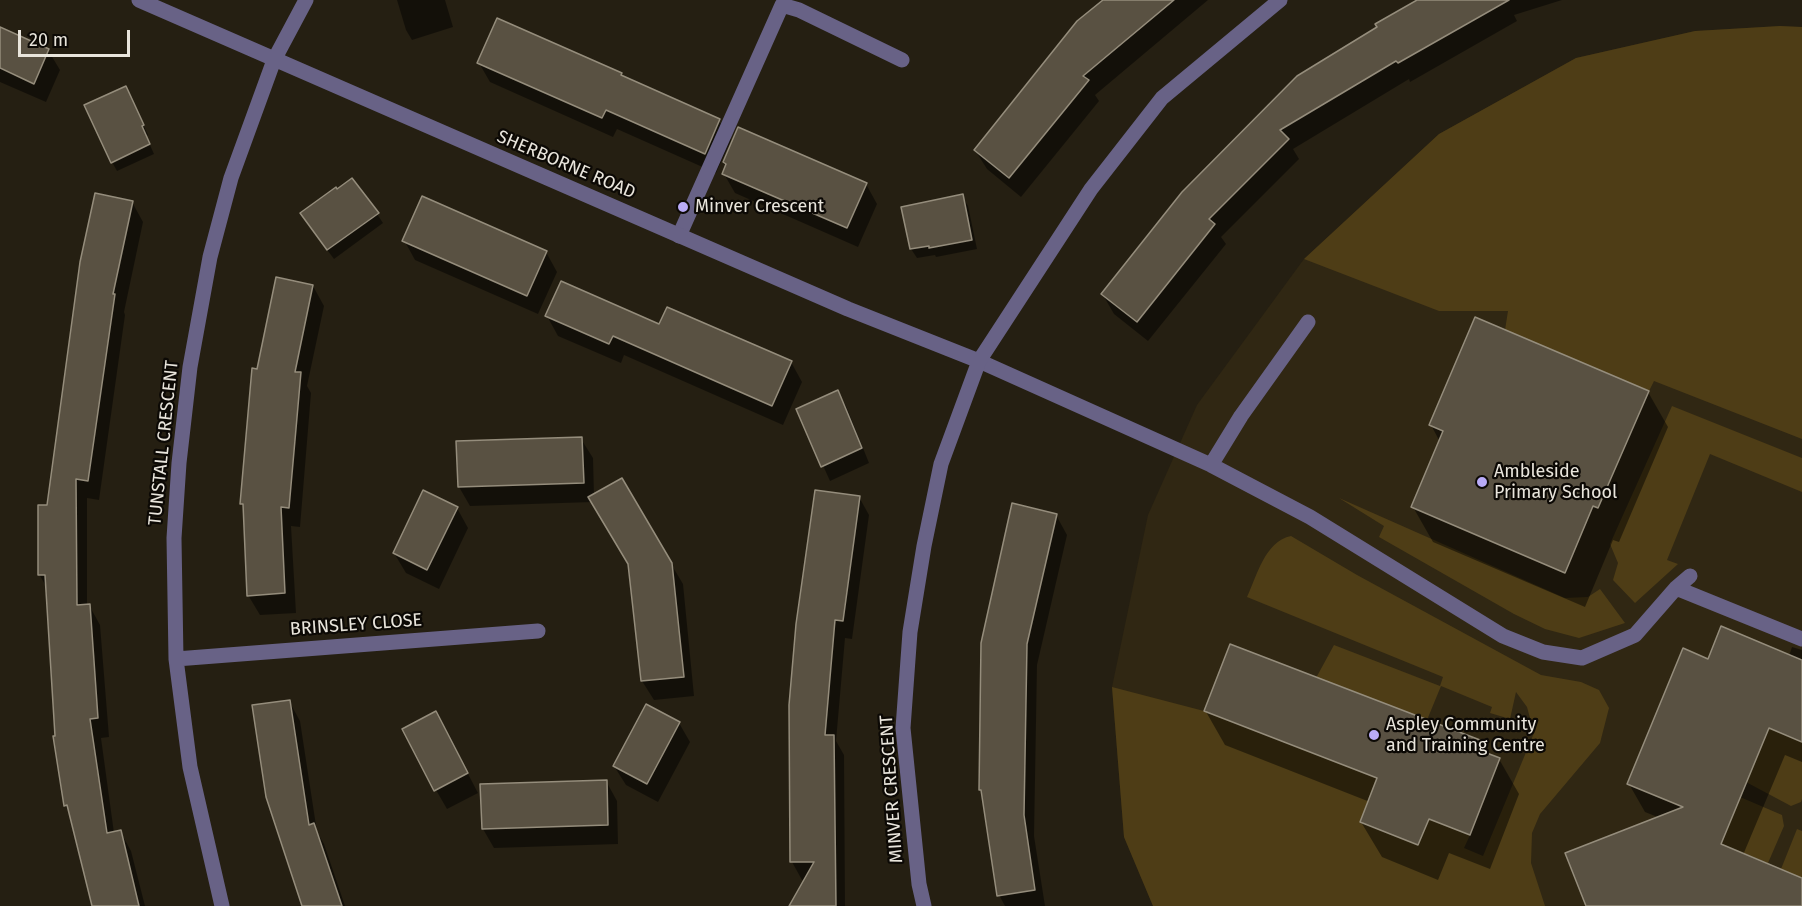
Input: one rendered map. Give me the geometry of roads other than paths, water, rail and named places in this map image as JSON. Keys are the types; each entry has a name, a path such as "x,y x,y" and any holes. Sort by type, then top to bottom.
{"street":[{"name":"SHERBORNE ROAD","path":"139,0 848,309 979,361 1211,465 1310,517 1503,636 1543,652 1582,658 1635,635 1676,588 1690,576"},
{"name":"TUNSTALL CRESCENT","path":"222,906 190,767 176,659 174,538 179,463 190,367 210,257 231,178 274,60 306,0"},
{"name":"MINVER CRESCENT","path":"924,906 919,884 903,728 910,632 924,546 941,464 979,361 1090,189 1162,98 1280,0"},
{"path":"679,236 782,5 799,10 902,60"},
{"path":"1211,465 1241,417 1308,322"},
{"path":"1676,588 1802,639"},
{"name":"BRINSLEY CLOSE","path":"176,659 538,631"}],"place":[{"name":"Minver Crescent","path":"683,207"},
{"name":"Ambleside Primary School","path":"1482,482"},
{"name":"Aspley Community and Training Centre","path":"1374,735"}]}
